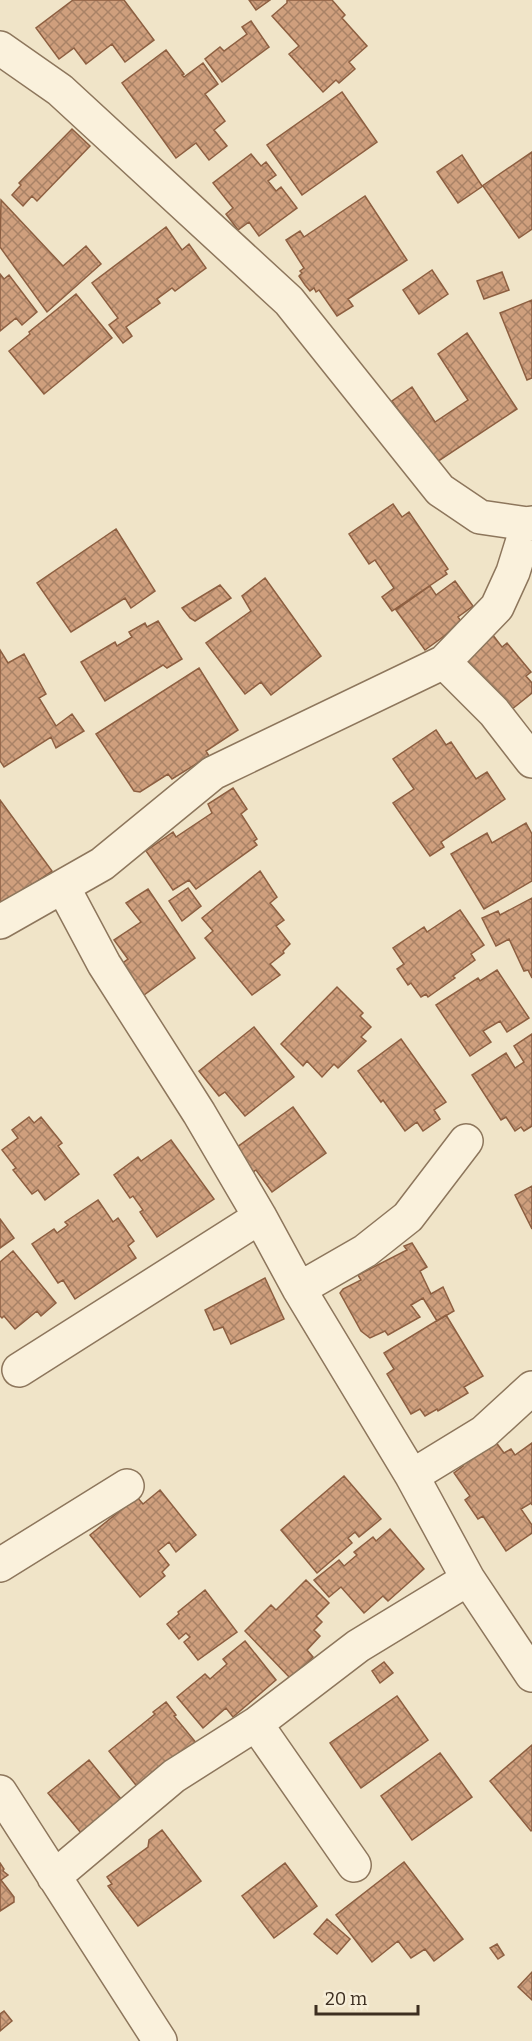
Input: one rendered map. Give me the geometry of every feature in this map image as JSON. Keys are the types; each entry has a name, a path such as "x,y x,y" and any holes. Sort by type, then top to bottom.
{"street":[{"path":"0,48 60,90 289,301 440,489 480,517 530,523 513,572 497,607 444,662 213,773 102,864 0,922"},
{"path":"444,662 481,698 532,761"},
{"path":"63,888 104,964 199,1113 299,1289 412,1476 468,1579 532,1675"},
{"path":"299,1289 365,1251 408,1216 466,1141"},
{"path":"20,1370 260,1217"},
{"path":"412,1476 484,1432 532,1388"},
{"path":"0,1565 127,1486"},
{"path":"54,1877 174,1776 256,1724 358,1646 468,1579"},
{"path":"256,1724 354,1866"},
{"path":"0,1792 158,2041"}],"building":[{"path":"73,0 124,0 154,40 125,62 112,44 86,64 74,48 59,59 36,28"},
{"path":"249,0 270,0 256,10"},
{"path":"287,0 332,0 345,15 342,18 367,46 349,62 355,69 339,83 336,80 323,92 289,54 299,46 272,16 287,3"},
{"path":"251,21 269,47 222,82 205,59 220,47 224,51 247,34 242,27"},
{"path":"166,50 184,77 203,63 218,84 205,94 225,121 214,130 227,146 209,160 196,143 176,158 122,83"},
{"path":"342,92 377,142 302,195 267,145"},
{"path":"72,129 90,146 37,201 32,196 23,206 12,195 21,185 19,183"},
{"path":"532,152 532,229 519,238 483,186 458,203 437,172 462,155 482,186"},
{"path":"251,154 261,166 266,162 276,175 268,181 276,191 281,187 297,208 259,236 249,222 238,230 226,214 233,208 213,183"},
{"path":"365,196 407,260 348,299 353,306 337,316 319,290 316,292 314,288 310,291 305,285 299,276 302,273 300,271 304,268 286,240 300,231 304,237"},
{"path":"1,200 63,266 86,246 101,264 47,312 0,247"},
{"path":"166,227 182,250 189,244 206,268 175,291 172,288 157,299 160,303 126,327 132,336 123,343 109,325 118,318 92,283"},
{"path":"432,270 448,294 419,314 403,290"},
{"path":"502,272 509,290 484,299 477,281"},
{"path":"0,274 4,279 9,275 37,312 22,325 16,318 0,331"},
{"path":"76,294 112,338 44,394 9,351"},
{"path":"532,300 532,378 527,380 500,313"},
{"path":"467,333 517,409 434,464 392,401 412,387 435,422 468,400 438,354"},
{"path":"393,504 402,517 409,512 448,569 445,571 447,574 392,611 382,597 394,588 375,560 369,564 349,534"},
{"path":"116,529 155,591 131,608 125,598 71,632 37,583"},
{"path":"265,578 321,656 271,695 261,682 245,694 206,643 251,611 242,596"},
{"path":"455,581 473,606 458,617 462,623 425,650 396,610 430,586 436,595"},
{"path":"220,585 231,598 195,621 190,618 182,608"},
{"path":"158,621 182,659 167,668 163,665 105,701 81,662 115,642 117,646 132,637 129,632 145,623 147,627"},
{"path":"492,634 502,647 507,643 531,672 526,676 532,683 532,693 501,718 456,663"},
{"path":"0,650 8,663 24,654 46,694 39,698 56,726 72,714 84,731 56,748 51,737 4,767 0,761"},
{"path":"199,668 238,730 206,751 209,756 172,779 168,774 140,792 134,791 96,734"},
{"path":"436,730 446,745 451,742 476,779 487,772 505,799 441,842 444,847 430,856 393,803 414,789 393,759"},
{"path":"233,788 247,809 241,814 257,839 254,841 257,845 196,889 189,880 173,890 146,851 173,832 176,837 212,813 208,804"},
{"path":"0,800 52,871 0,907"},
{"path":"526,823 532,834 532,881 484,909 451,854 487,833 492,843"},
{"path":"260,871 277,897 270,903 284,920 276,926 290,944 283,951 284,953 270,964 280,975 252,995 205,938 213,931 202,918"},
{"path":"188,888 201,906 182,921 169,901"},
{"path":"148,889 195,958 144,995 120,965 128,959 114,940 141,922 126,903"},
{"path":"532,898 532,978 528,970 524,971 509,939 496,946 482,918 498,911 500,915"},
{"path":"460,910 484,945 471,954 475,960 453,976 455,978 428,997 426,994 421,997 411,983 408,985 397,969 404,964 393,948 424,927 427,932"},
{"path":"497,970 529,1018 507,1032 500,1021 483,1031 491,1042 470,1056 436,1005 478,978 480,981"},
{"path":"337,987 363,1013 360,1016 371,1027 361,1037 366,1041 338,1068 334,1064 322,1077 307,1061 303,1066 281,1044"},
{"path":"254,1027 294,1077 245,1116 225,1092 219,1096 199,1071"},
{"path":"532,1034 532,1126 524,1131 521,1127 515,1131 506,1117 501,1120 472,1075 506,1053 515,1068 524,1062 514,1046"},
{"path":"401,1039 446,1102 434,1110 440,1119 423,1131 417,1122 405,1131 358,1071"},
{"path":"293,1107 326,1153 272,1192 256,1170 250,1174 233,1150"},
{"path":"29,1117 34,1123 41,1117 62,1143 58,1146 79,1174 45,1200 38,1190 32,1194 13,1170 16,1168 2,1150 18,1138 12,1130"},
{"path":"171,1140 214,1199 157,1237 140,1212 143,1210 133,1196 130,1198 114,1175 138,1157 141,1161"},
{"path":"532,1186 532,1229 515,1195"},
{"path":"98,1200 113,1222 118,1218 134,1241 128,1246 136,1258 75,1299 63,1280 58,1283 32,1244 54,1229 57,1233 68,1225 65,1222"},
{"path":"0,1219 14,1238 0,1248"},
{"path":"412,1243 427,1267 420,1271 431,1294 443,1287 454,1311 437,1321 423,1298 411,1305 420,1317 388,1335 385,1331 370,1338 361,1331 340,1293 343,1289 361,1280 358,1275 407,1250 404,1246"},
{"path":"13,1251 56,1303 41,1316 37,1311 15,1329 4,1316 2,1318 0,1316 0,1262"},
{"path":"265,1278 284,1319 231,1344 223,1327 214,1330 205,1310"},
{"path":"446,1315 483,1376 464,1387 468,1393 438,1411 437,1409 425,1416 420,1409 411,1414 387,1374 394,1369 384,1353"},
{"path":"495,1441 504,1453 511,1449 515,1455 532,1443 532,1505 531,1503 521,1509 532,1525 532,1533 506,1551 483,1516 478,1519 465,1500 470,1496 454,1473 463,1466 461,1464"},
{"path":"344,1476 381,1519 359,1537 355,1532 348,1538 352,1543 317,1573 281,1530"},
{"path":"160,1490 196,1535 176,1552 169,1542 158,1551 169,1565 162,1572 165,1576 140,1597 90,1535 137,1497 143,1504"},
{"path":"390,1529 424,1569 388,1601 383,1596 364,1613 341,1587 329,1597 314,1580 339,1560 344,1566 357,1555 354,1552 373,1537 376,1541"},
{"path":"306,1580 329,1603 316,1616 322,1622 314,1630 320,1636 307,1650 313,1657 291,1679 245,1631 271,1605 276,1610"},
{"path":"205,1590 237,1632 198,1660 184,1642 190,1637 186,1633 179,1639 167,1624"},
{"path":"245,1641 276,1680 233,1717 226,1708 203,1728 177,1697 205,1674 210,1679 227,1664 223,1659"},
{"path":"384,1662 393,1673 380,1683 372,1671"},
{"path":"397,1696 428,1740 361,1788 330,1743"},
{"path":"166,1702 176,1715 174,1716 198,1745 139,1789 109,1751 155,1714 153,1712"},
{"path":"532,1745 532,1830 531,1831 490,1781"},
{"path":"440,1753 472,1797 412,1840 381,1796"},
{"path":"89,1760 126,1805 86,1839 48,1793"},
{"path":"162,1830 201,1881 138,1926 108,1886 112,1884 107,1877 148,1847 149,1840"},
{"path":"404,1862 463,1939 434,1961 425,1949 411,1958 398,1941 372,1962 336,1915"},
{"path":"0,1863 3,1871 8,1875 1,1880 14,1897 14,1902 0,1911"},
{"path":"285,1863 317,1906 274,1938 242,1896"},
{"path":"327,1919 350,1939 337,1954 314,1934"},
{"path":"497,1944 504,1955 498,1959 490,1948"},
{"path":"532,1972 532,2000 518,1987"},
{"path":"4,2011 12,2021 0,2031 0,2014"}]}
